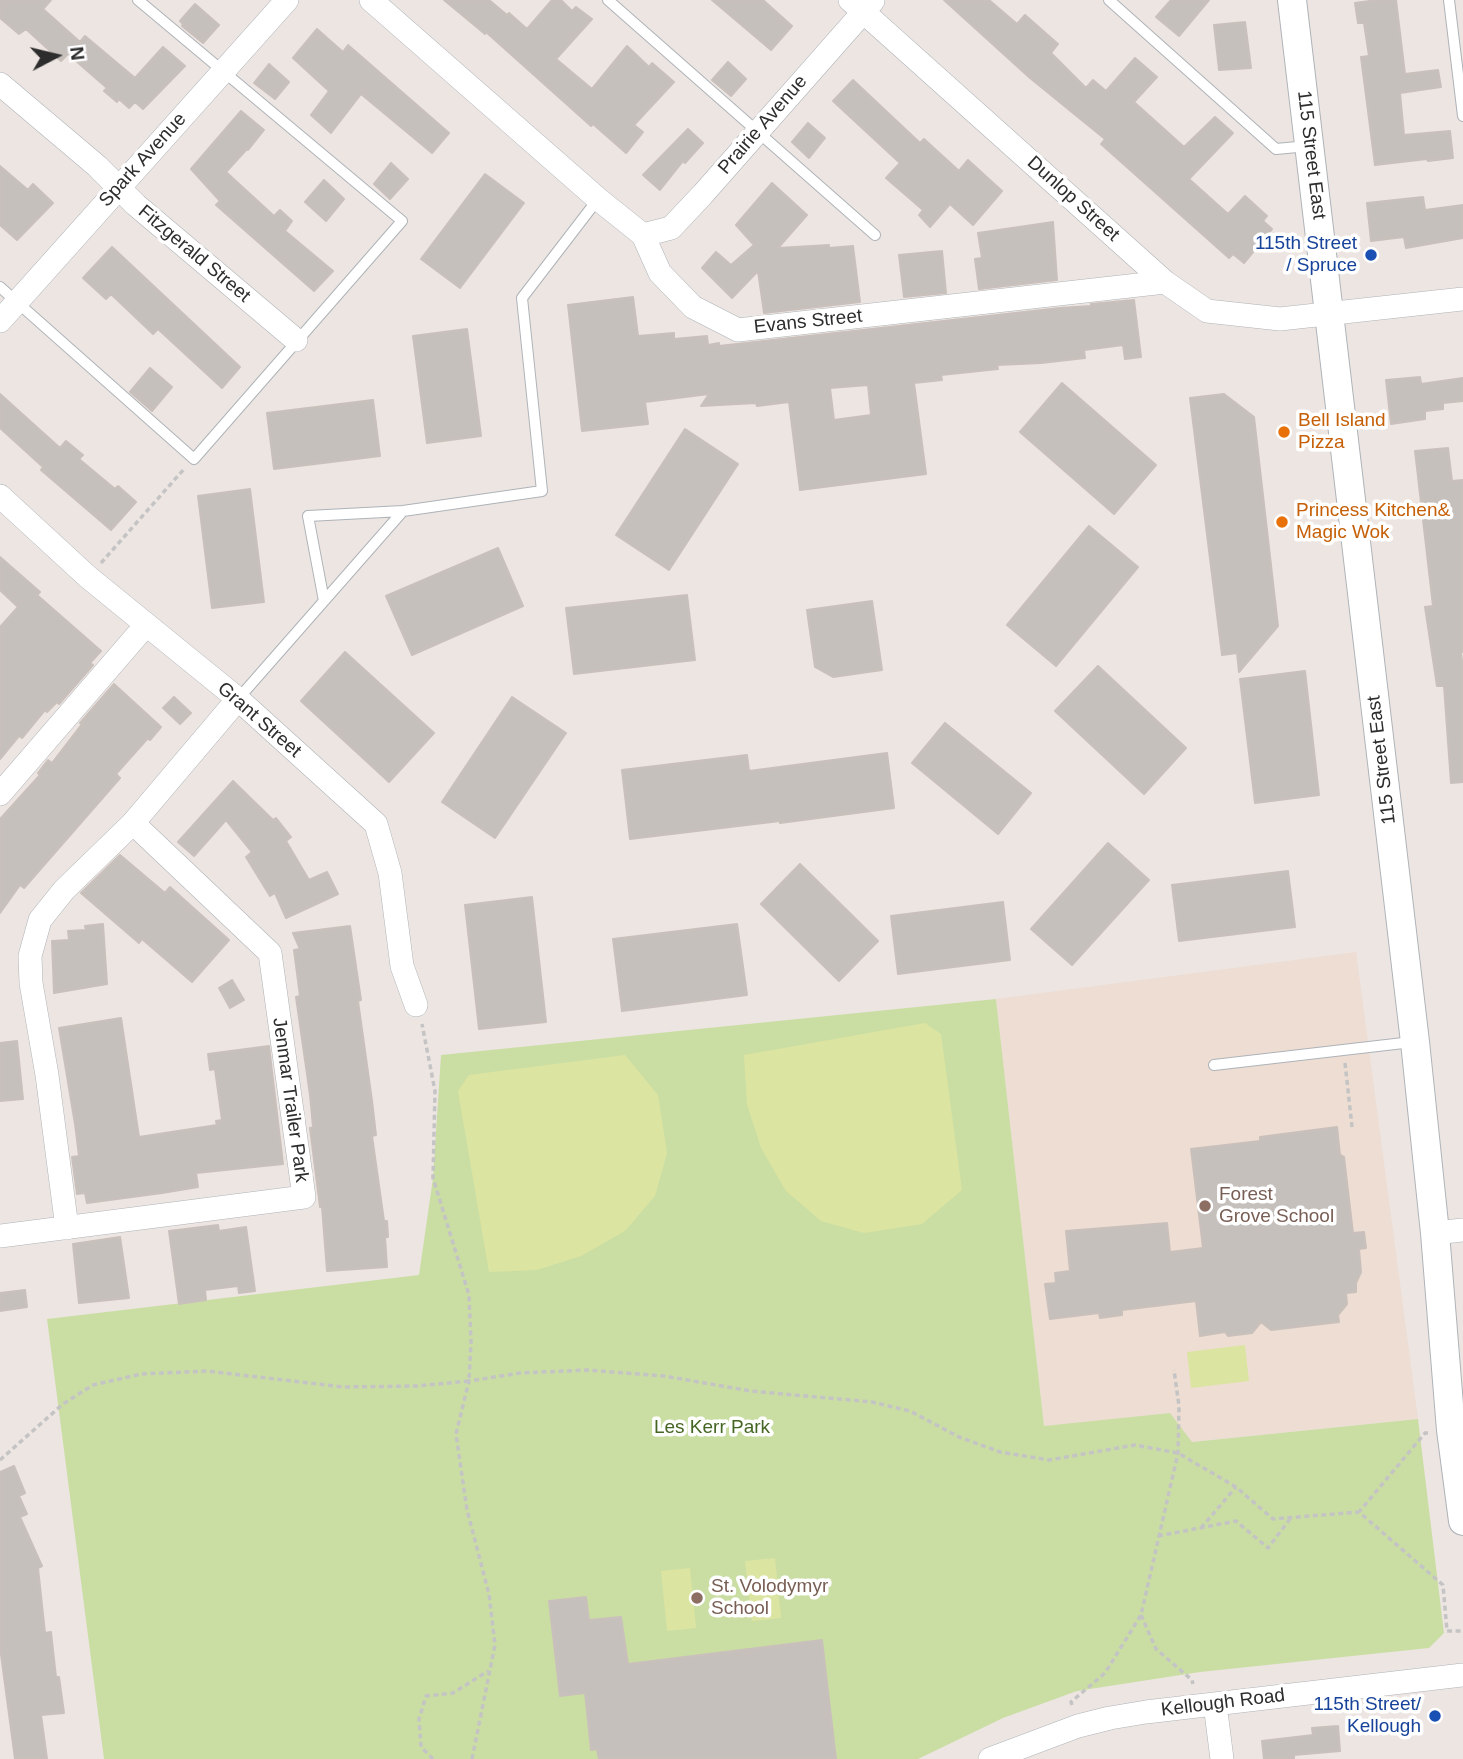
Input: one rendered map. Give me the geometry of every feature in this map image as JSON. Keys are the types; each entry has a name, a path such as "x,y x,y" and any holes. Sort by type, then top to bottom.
{"street":[{"name":"Spark Avenue","path":"0,321 9,294 118,188 286,0"},
{"name":"Evans Street","path":"371,0 643,236 660,272 693,307 738,330 1165,282"},
{"name":"115 Street East","path":"1292,0 1415,1042 1435,1233 1451,1430 1463,1521"},
{"name":"Prairie Avenue","path":"643,236 671,228 757,132 862,4"},
{"name":"Dunlop Street","path":"862,4 1165,282 1207,311 1280,319 1463,299"},
{"name":"Fitzgerald Street","path":"0,84 296,340"},
{"name":"Grant Street","path":"0,496 88,577 238,699 376,824 390,873 401,966 416,1005"},
{"path":"0,794 146,625"},
{"path":"67,1228 47,1075 31,983 30,956 40,920 64,890 133,822 238,699"},
{"name":"Jenmar Trailer Park","path":"0,1236 304,1197 270,953 133,822"},
{"path":"1435,1233 1463,1230"},
{"name":"Kellough Road","path":"990,1759 1099,1721 1146,1712 1463,1675"},
{"path":"1205,1705 1222,1759"}],"lane":[{"path":"9,294 194,459 402,221 138,0"},
{"path":"608,0 875,235"},
{"path":"1109,0 1276,149 1310,146"},
{"path":"1450,0 1463,116"},
{"path":"324,601 308,516 403,511 542,491 522,298 598,199"},
{"path":"238,699 403,511"},
{"path":"1214,1065 1415,1042"}],"path":[{"path":"105,558 194,459"},
{"path":"427,1044 435,1091 433,1178 469,1295 471,1342 468,1381 456,1434 467,1510 489,1594 495,1645 472,1759"},
{"path":"1343,1051 1352,1127"},
{"path":"0,1460 63,1404 93,1385 141,1374 207,1371 343,1387 416,1386 520,1373 587,1370 664,1376 751,1391 872,1402 910,1411 960,1437 1000,1452 1049,1460 1135,1445 1178,1453 1237,1487 1273,1519 1359,1512 1425,1433"},
{"path":"1071,1702 1105,1673 1141,1615 1178,1453 1179,1406 1174,1370"},
{"path":"1200,1529 1237,1487"},
{"path":"1359,1512 1443,1585 1447,1631 1463,1631"},
{"path":"1158,1536 1236,1521 1268,1548 1290,1519"},
{"path":"1141,1615 1156,1649 1192,1680 1205,1705"},
{"path":"433,1759 421,1747 418,1719 426,1696 453,1693 489,1670"}],"shaded area":[{"name":"Forest Grove School","path":"1356,952 1418,1419 1191,1442 1170,1413 1044,1427 996,999"}],"green space":[{"name":"Les Kerr Park","path":"996,999 1044,1426 1170,1413 1192,1442 1418,1419 1444,1633 1429,1648 1200,1672 1077,1691 1003,1718 918,1759 104,1759 47,1319 419,1275 433,1178 441,1055"},
{"path":"925,1023 941,1034 962,1190 922,1224 864,1233 821,1221 786,1191 761,1148 747,1104 744,1055"},
{"path":"625,1055 658,1095 667,1153 655,1196 625,1231 581,1256 537,1270 489,1272 458,1091 469,1075"},
{"path":"1245,1345 1249,1381 1191,1388 1187,1352"},
{"path":"775,1558 781,1618 752,1621 745,1561"},
{"path":"690,1568 696,1628 667,1631 661,1571"}],"building":[{"path":"0,0 51,0 43,9 80,42 85,36 135,78 163,47 185,66 143,109 135,102 129,108 104,91 107,88 68,54 61,61 26,29 19,34 0,18"},
{"path":"444,0 489,0 527,29 552,0 561,0 572,11 576,7 592,19 556,59 592,89 627,46 649,67 652,63 674,82 634,125 643,132 626,153 593,124 591,126 486,32 485,34"},
{"path":"712,0 763,0 792,26 771,50"},
{"path":"944,0 989,0 1017,24 1025,15 1058,44 1051,53 1086,88 1093,80 1106,91 1135,58 1157,77 1134,102 1184,147 1215,117 1233,133 1189,179 1228,214 1245,196 1267,216 1263,221 1272,229 1244,263 1233,254 1229,258 1101,144 1105,139 1030,78"},
{"path":"1171,0 1209,0 1179,36 1156,17"},
{"path":"1396,0 1405,74 1438,70 1441,87 1400,93 1404,135 1450,131 1453,158 1375,165 1361,57 1369,56 1364,23 1358,23 1355,3"},
{"path":"195,4 219,25 203,43 182,26 180,21"},
{"path":"1245,22 1251,68 1219,70 1214,25"},
{"path":"317,29 343,52 348,45 449,133 432,153 361,94 331,133 311,115 329,91 293,58"},
{"path":"728,62 746,79 731,96 712,80"},
{"path":"269,64 289,82 275,99 254,83"},
{"path":"853,80 920,143 924,139 959,171 968,160 1002,191 973,225 950,204 930,227 919,215 923,210 886,178 900,163 833,101"},
{"path":"241,111 264,130 226,172 274,216 280,210 292,221 285,231 333,271 314,291 216,205 220,201 191,169"},
{"path":"808,123 825,138 809,158 792,142"},
{"path":"688,129 703,143 685,163 683,161 660,190 643,175"},
{"path":"391,163 408,179 390,199 374,184"},
{"path":"0,166 28,190 33,184 53,203 17,240 0,225"},
{"path":"485,174 524,203 460,288 421,259"},
{"path":"324,180 344,199 326,221 305,202"},
{"path":"772,183 807,215 778,248 853,246 860,302 764,313 758,271 732,298 702,268 716,252 731,265 754,245 736,225"},
{"path":"1423,197 1425,210 1463,205 1463,238 1406,248 1404,237 1371,241 1367,203"},
{"path":"1053,222 1057,280 979,289 975,259 982,258 978,233"},
{"path":"112,247 240,367 222,388 158,329 153,334 111,294 106,299 83,278"},
{"path":"942,251 946,293 904,297 899,255"},
{"path":"633,297 638,336 674,333 674,339 707,336 708,345 719,343 719,346 1134,300 1141,357 1125,359 1123,345 1084,350 1085,358 997,365 998,369 941,375 942,380 914,383 926,474 800,490 789,402 757,406 756,403 701,406 709,394 645,402 648,424 582,431 568,305","holes":["868,385 871,415 834,420 830,388"]},
{"path":"467,329 481,436 427,443 413,336"},
{"path":"150,368 172,387 152,411 130,392"},
{"path":"1420,377 1421,384 1463,378 1463,401 1443,403 1443,409 1425,411 1425,419 1391,424 1386,380"},
{"path":"1062,383 1156,465 1114,514 1020,432"},
{"path":"0,394 60,448 66,441 83,455 79,459 115,489 118,486 136,502 111,530 41,470 43,467 0,428"},
{"path":"1224,394 1254,417 1278,626 1239,672 1237,653 1222,655 1190,398"},
{"path":"373,400 380,456 274,469 267,413"},
{"path":"685,429 738,464 669,570 616,535"},
{"path":"1448,448 1452,481 1463,480 1463,782 1451,783 1444,686 1437,686 1425,607 1433,606 1415,451"},
{"path":"250,489 264,602 212,608 198,496"},
{"path":"1089,526 1138,567 1056,666 1007,625"},
{"path":"498,548 523,606 412,655 386,596"},
{"path":"0,557 40,592 37,595 101,651 90,663 93,665 59,704 57,702 47,712 45,710 0,759 0,627 18,607 0,590"},
{"path":"687,595 695,660 574,674 566,608"},
{"path":"872,601 882,670 833,677 815,667 807,610"},
{"path":"345,652 434,733 389,782 301,701"},
{"path":"1098,666 1186,748 1144,794 1055,711"},
{"path":"1305,671 1319,795 1255,803 1240,679"},
{"path":"114,684 161,727 116,774 120,778 24,888 20,885 0,913 0,819 40,775 38,773 48,760 52,763 82,724 80,723"},
{"path":"174,697 191,713 180,724 163,708"},
{"path":"512,697 566,733 495,838 442,802"},
{"path":"945,723 1031,793 998,834 912,763"},
{"path":"887,753 894,808 630,839 622,770 747,755 749,771"},
{"path":"233,781 273,820 276,818 291,837 286,841 309,880 327,872 338,894 286,918 275,893 270,896 246,857 252,852 226,820 194,856 178,842"},
{"path":"1108,843 1149,880 1072,965 1031,929"},
{"path":"120,855 165,893 170,887 229,940 192,982 142,939 139,943 81,893"},
{"path":"800,864 878,941 839,981 761,904"},
{"path":"1288,871 1295,927 1179,941 1172,885"},
{"path":"532,897 546,1022 479,1029 465,905"},
{"path":"1003,902 1010,960 898,974 891,916"},
{"path":"103,924 107,984 54,993 52,941 69,940 68,931 86,930 85,926"},
{"path":"737,924 747,995 622,1011 613,939"},
{"path":"350,926 376,1135 372,1136 384,1221 387,1221 387,1267 327,1271 322,1207 310,1128 313,1127 310,1095 296,997 300,996 294,950 300,949 293,933"},
{"path":"232,980 244,1000 230,1008 219,988"},
{"path":"121,1018 139,1137 217,1125 216,1121 222,1120 215,1069 210,1070 208,1054 269,1046 283,1164 196,1173 198,1187 162,1193 87,1203 85,1193 77,1194 72,1157 79,1156 59,1028"},
{"path":"17,1041 23,1099 0,1101 0,1043"},
{"path":"1337,1127 1340,1155 1344,1157 1353,1233 1364,1232 1366,1248 1359,1249 1361,1272 1356,1283 1356,1292 1346,1293 1347,1304 1338,1315 1339,1322 1271,1330 1261,1322 1252,1333 1228,1336 1225,1332 1200,1336 1196,1301 1122,1310 1122,1315 1100,1318 1099,1313 1050,1319 1045,1284 1056,1283 1055,1273 1070,1271 1066,1231 1167,1223 1170,1252 1203,1248 1191,1149 1260,1141 1260,1137"},
{"path":"218,1225 219,1231 246,1227 255,1291 239,1293 238,1286 205,1290 206,1300 179,1304 169,1231"},
{"path":"120,1237 129,1298 79,1303 73,1244"},
{"path":"25,1290 27,1307 0,1311 0,1293"},
{"path":"14,1466 25,1493 19,1496 27,1514 20,1517 42,1566 38,1568 45,1633 51,1632 56,1677 59,1677 64,1713 41,1715 47,1759 15,1759 0,1647 0,1472"},
{"path":"586,1597 589,1620 621,1617 628,1664 822,1640 836,1759 599,1759 597,1749 591,1750 585,1693 560,1696 549,1601"},
{"path":"1338,1726 1340,1751 1294,1755 1294,1759 1264,1759 1262,1741 1313,1735 1312,1728"}],"place":[{"name":"115th Street / Spruce","path":"1371,255"},
{"name":"Bell Island Pizza","path":"1284,432"},
{"name":"Princess Kitchen& Magic Wok","path":"1282,522"},
{"name":"Forest Grove School","path":"1205,1206"},
{"name":"St. Volodymyr School","path":"697,1598"},
{"name":"115th Street/ Kellough","path":"1435,1716"}]}
